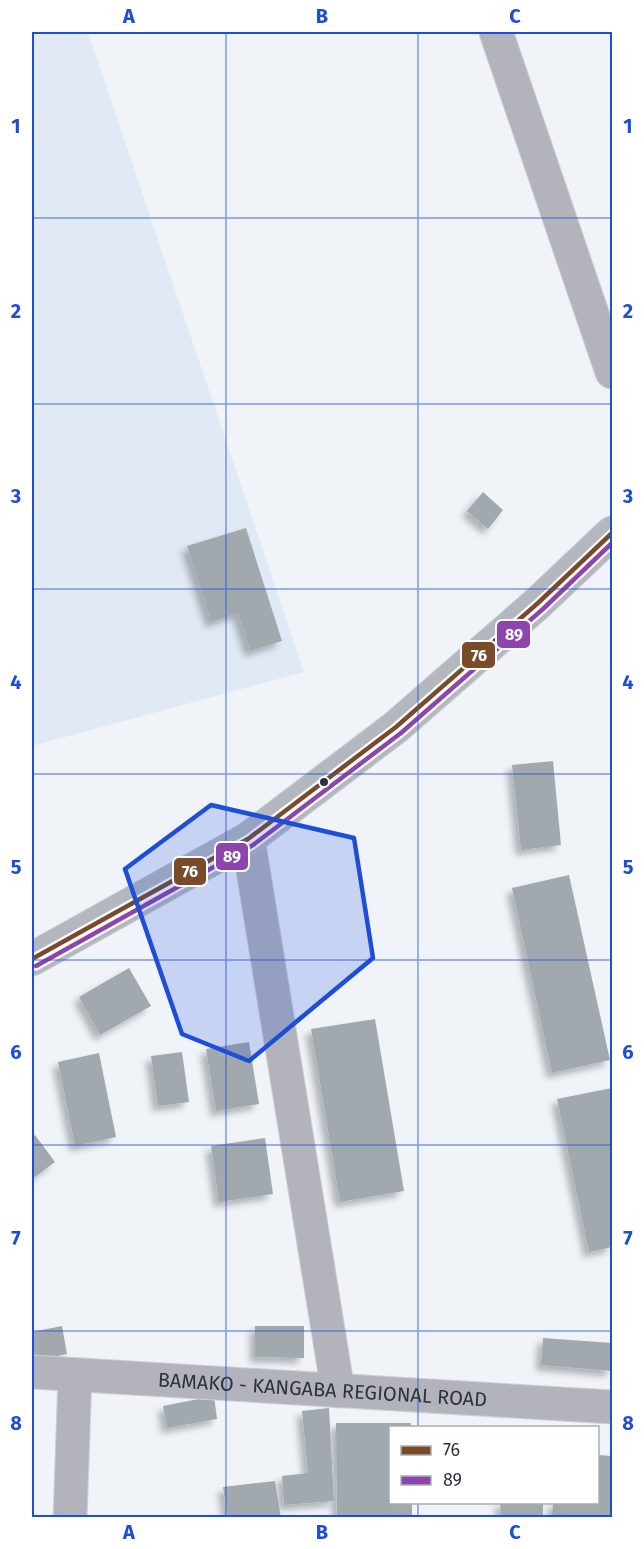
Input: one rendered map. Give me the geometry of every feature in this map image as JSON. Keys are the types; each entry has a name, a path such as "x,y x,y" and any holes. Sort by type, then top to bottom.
{"main road":[{"path":"32,959 248,839 396,728 538,603 612,533"}],"street":[{"path":"496,32 612,372"},
{"path":"248,839 338,1390"},
{"name":"BAMAKO - KANGABA REGIONAL ROAD","path":"32,1372 612,1407"},
{"path":"70,1518 75,1375"}],"highlighted area":[{"path":"211,805 354,838 373,958 249,1061 182,1034 125,869"}],"shaded area":[{"path":"32,32 88,32 304,672 32,746"}],"building":[{"path":"483,492 503,510 488,529 467,511"},
{"path":"246,528 282,641 250,651 238,613 211,622 187,546"},
{"path":"553,761 561,845 521,850 512,765"},
{"path":"569,875 610,1060 552,1073 512,888"},
{"path":"129,968 151,1006 100,1035 79,997"},
{"path":"375,1019 404,1191 340,1202 311,1029"},
{"path":"249,1042 259,1104 216,1111 206,1049"},
{"path":"182,1052 189,1102 158,1106 151,1056"},
{"path":"99,1053 116,1137 75,1146 58,1062"},
{"path":"612,1088 612,1247 589,1252 557,1099"},
{"path":"35,1135 55,1162 32,1179 32,1138"},
{"path":"265,1138 273,1194 219,1202 211,1146"},
{"path":"62,1326 67,1354 32,1361 32,1332"},
{"path":"255,1326 304,1326 304,1358 255,1357"},
{"path":"543,1338 612,1343 612,1371 541,1365"},
{"path":"214,1396 217,1419 167,1428 163,1406"},
{"path":"329,1408 334,1501 284,1505 282,1476 308,1473 302,1411"},
{"path":"336,1423 411,1423 411,1426 389,1426 389,1504 412,1504 412,1518 337,1518"},
{"path":"599,1455 612,1456 612,1518 552,1518 553,1504 599,1504"},
{"path":"275,1481 281,1518 228,1518 223,1487"},
{"path":"500,1504 543,1504 543,1518 501,1518"}],"transit line":[{"name":"76","path":"32,959 248,839 396,727 538,603 612,533"},
{"name":"89","path":"36,966 253,845 401,733 543,609 612,543"}]}
